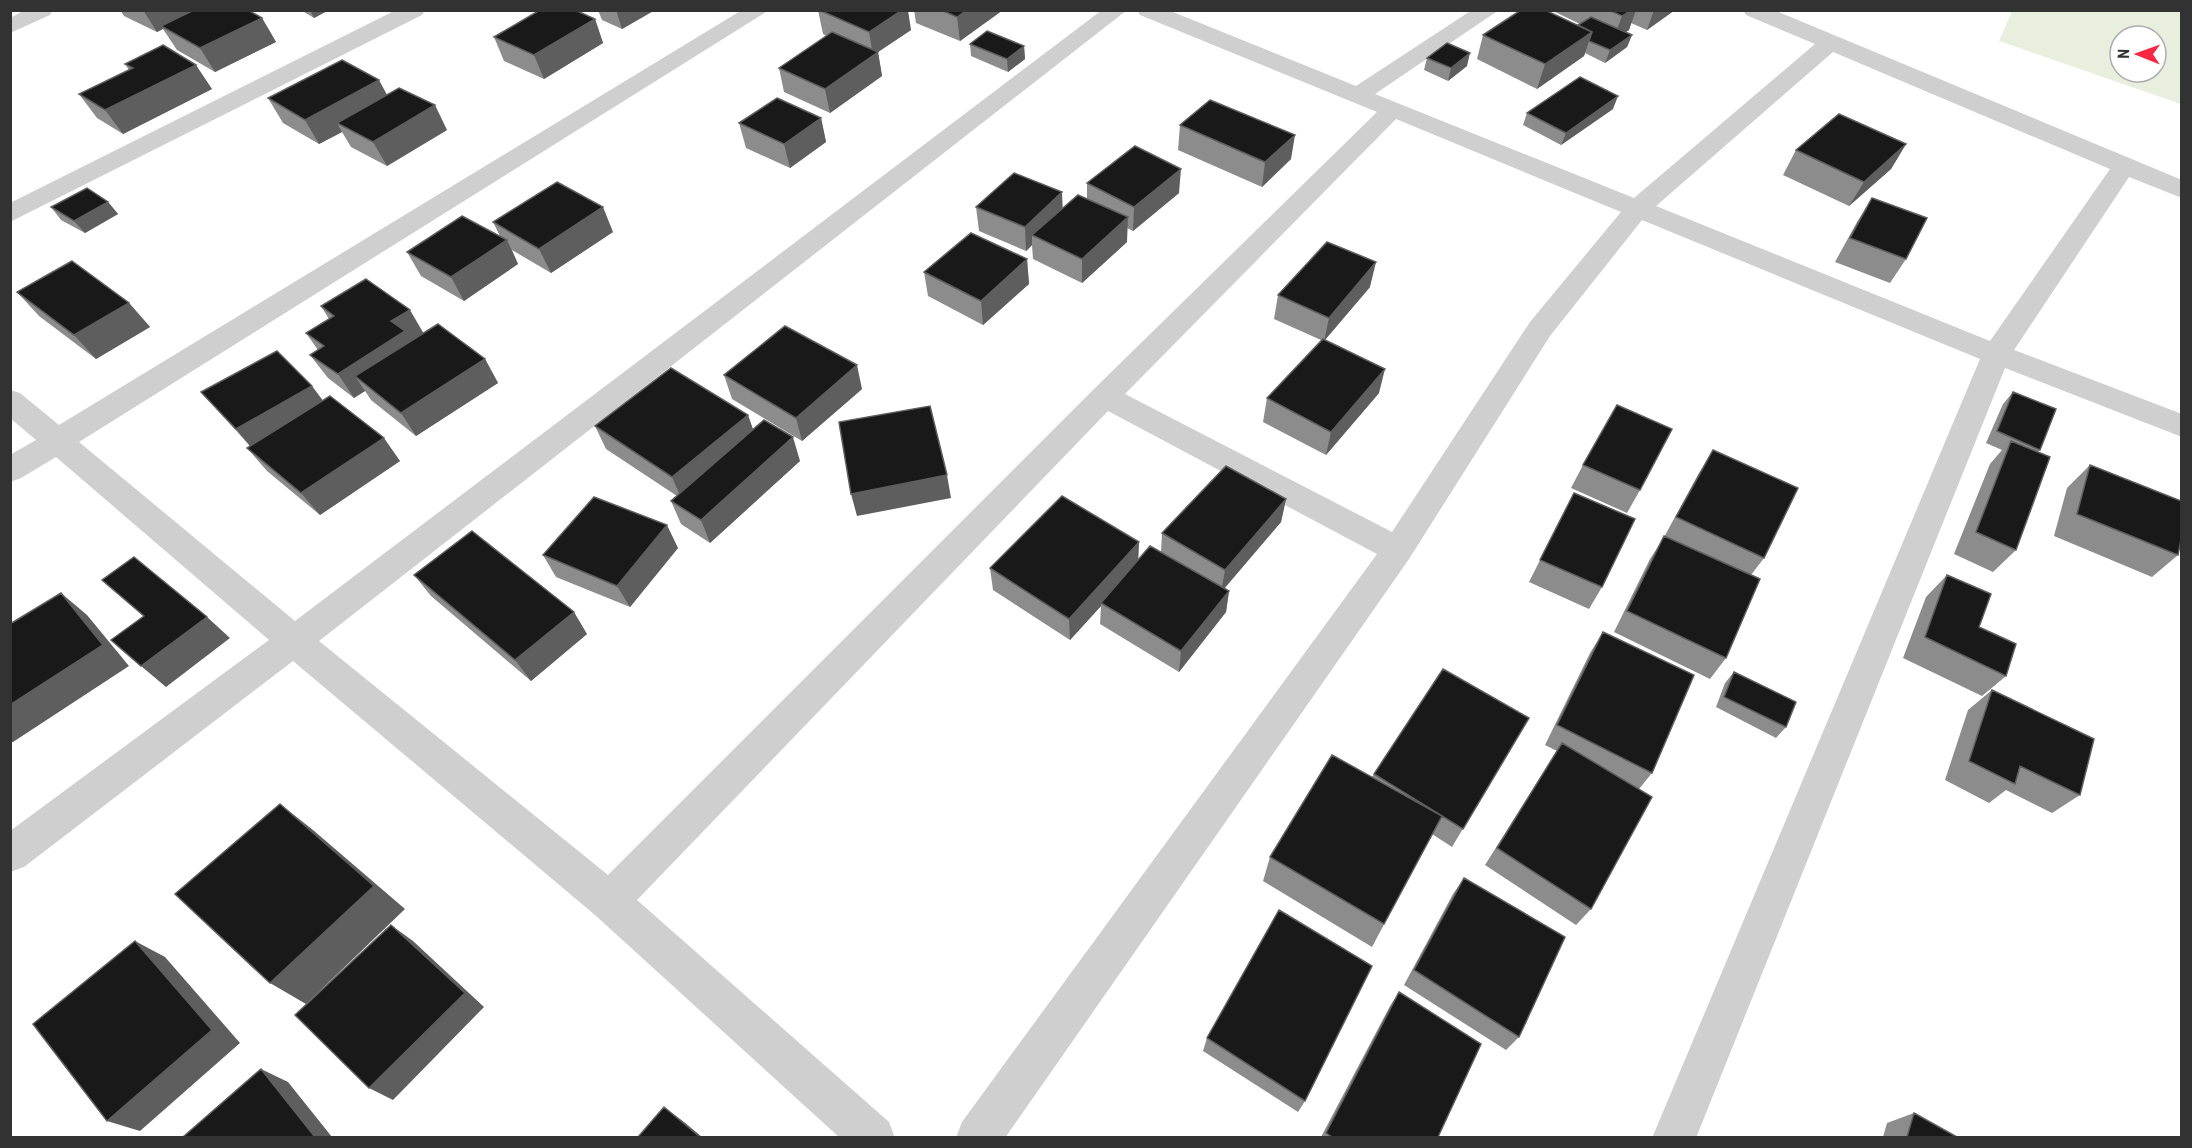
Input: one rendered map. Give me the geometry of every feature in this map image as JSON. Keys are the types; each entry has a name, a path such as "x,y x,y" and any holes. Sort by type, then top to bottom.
{"street":[{"path":"10,27 42,10"},
{"path":"10,214 414,10"},
{"path":"10,470 758,10"},
{"path":"10,854 294,641 1116,10"},
{"path":"1148,10 1996,354 2181,426"},
{"path":"1357,95 1488,10"},
{"path":"1754,10 2181,190"},
{"path":"978,1137 1398,550 1540,329 1637,209 1831,42"},
{"path":"609,901 1105,396 1392,110"},
{"path":"1674,1137 1996,354 2124,166"},
{"path":"1105,396 1398,550"},
{"path":"10,401 294,641 609,901 873,1137"}],"green space":[{"path":"2012,11 2181,11 2181,104 2123,84 2168,84 2168,24 2108,24 2108,79 1999,41"}],"building":[{"path":"194,10 248,10 262,18 200,48 161,26"},
{"path":"540,10 575,10 595,19 534,55 494,37"},
{"path":"819,10 902,10 869,32"},
{"path":"941,10 967,10 957,17"},
{"path":"1521,10 1545,10 1592,32 1545,64 1483,35"},
{"path":"1609,10 1631,10 1622,16"},
{"path":"1591,17 1632,35 1610,50 1589,41 1592,32 1578,25"},
{"path":"987,31 1024,46 1007,59 970,44"},
{"path":"832,32 878,52 825,89 779,68"},
{"path":"1447,43 1470,53 1451,68 1427,58"},
{"path":"163,45 196,65 105,110 79,94 133,68 125,64"},
{"path":"342,60 379,80 305,120 268,98"},
{"path":"1580,77 1618,96 1566,133 1527,113"},
{"path":"399,88 435,105 373,142 337,123"},
{"path":"777,98 821,118 784,144 739,123"},
{"path":"1210,100 1295,135 1265,162 1180,125"},
{"path":"1839,114 1906,144 1864,182 1796,150"},
{"path":"1135,146 1181,169 1134,207 1087,183"},
{"path":"1014,173 1062,192 1025,227 976,207"},
{"path":"557,182 603,207 539,249 493,222"},
{"path":"87,188 108,202 74,221 51,207"},
{"path":"1078,195 1128,217 1082,259 1032,235"},
{"path":"1872,198 1927,218 1906,259 1850,238"},
{"path":"462,216 507,240 451,277 407,252"},
{"path":"971,233 1027,259 981,301 924,272"},
{"path":"1327,242 1376,262 1329,318 1278,295"},
{"path":"72,261 129,303 74,335 17,292"},
{"path":"366,279 410,310 391,321 405,331 338,374 310,355 324,346 306,333 334,316 321,306"},
{"path":"438,324 485,359 401,413 355,376"},
{"path":"785,326 857,365 796,418 724,375"},
{"path":"1323,339 1385,369 1331,432 1267,398"},
{"path":"277,351 312,386 236,429 201,392"},
{"path":"671,368 748,415 672,477 595,426"},
{"path":"2013,392 2056,409 2040,450 1997,431"},
{"path":"330,396 384,438 301,493 247,448"},
{"path":"1617,405 1672,429 1640,490 1583,465"},
{"path":"930,406 947,475 851,494 839,422"},
{"path":"764,420 793,437 701,520 671,501"},
{"path":"2011,441 2050,457 2016,550 1976,532"},
{"path":"1713,450 1798,488 1764,558 1676,517"},
{"path":"2090,465 2181,501 2181,540 2178,555 2077,514"},
{"path":"1226,466 1286,499 1225,570 1162,533"},
{"path":"1574,493 1635,519 1602,587 1540,560"},
{"path":"1062,496 1139,542 1069,619 990,568"},
{"path":"594,497 667,525 617,586 543,555"},
{"path":"472,531 574,612 515,660 414,575"},
{"path":"1664,536 1760,579 1726,658 1627,611"},
{"path":"1150,546 1229,591 1181,651 1101,603"},
{"path":"134,557 207,617 141,666 111,640 144,616 102,580"},
{"path":"1947,575 1991,594 1979,627 2016,644 2006,676 1925,637"},
{"path":"61,593 103,645 10,705 10,624"},
{"path":"1603,632 1694,675 1652,773 1557,725"},
{"path":"1443,669 1529,718 1463,829 1374,774"},
{"path":"1734,672 1796,702 1786,727 1724,697"},
{"path":"1992,690 2094,739 2080,795 2020,766 2015,784 1969,761"},
{"path":"1562,743 1652,797 1591,909 1497,848"},
{"path":"1332,755 1442,816 1384,924 1270,857"},
{"path":"280,804 374,886 270,983 175,894"},
{"path":"1464,878 1565,937 1519,1037 1414,970"},
{"path":"1279,910 1372,966 1305,1101 1207,1038"},
{"path":"391,925 465,993 369,1088 295,1015"},
{"path":"135,941 212,1030 107,1121 33,1024"},
{"path":"1399,992 1481,1044 1438,1137 1332,1137 1326,1133"},
{"path":"261,1069 315,1137 183,1137"},
{"path":"664,1107 700,1137 638,1137"},
{"path":"1914,1113 1957,1137 1907,1137"}]}
